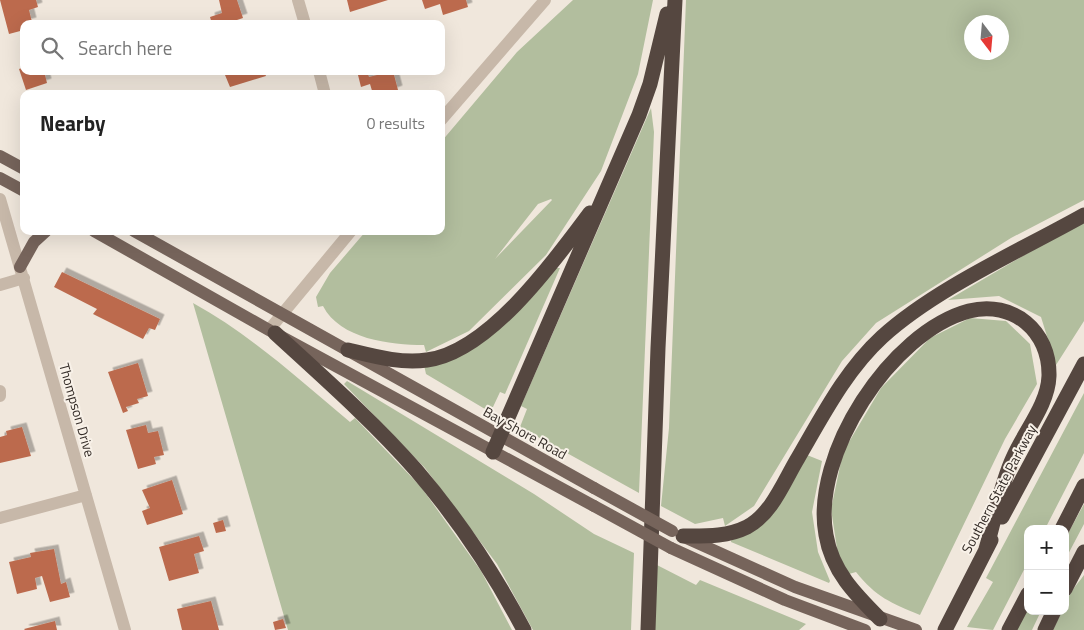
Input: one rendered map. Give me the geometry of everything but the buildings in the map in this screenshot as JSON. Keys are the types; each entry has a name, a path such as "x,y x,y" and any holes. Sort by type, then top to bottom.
{"highway":[{"path":"493,452 645,99 671,0"},
{"path":"648,630 658,348 675,0"},
{"path":"348,350 376,357 421,361 439,358 462,347 498,320 536,282 606,191"},
{"path":"678,533 728,534 747,527 756,520 771,504 839,389 882,336 936,298 1084,215"},
{"path":"880,619 847,584 837,567 827,542 824,504 828,480 839,446 864,396 900,356 925,335 948,320 969,312 988,309 1017,316 1034,329 1043,344 1049,376 1045,394 1012,460 986,549"},
{"path":"272,332 357,408 417,471 471,542 524,630"},
{"name":"Southern State Parkway","path":"945,630 1084,364"},
{"path":"1064,525 1084,486"},
{"path":"1069,581 1084,552"},
{"path":"1075,570 1084,557"},
{"path":"1009,630 1024,602"},
{"path":"1044,630 1052,615"}],"main road":[{"path":"0,156 20,167"},
{"path":"0,178 20,189"},
{"path":"22,272 34,242 42,235"},
{"path":"101,235 272,332 671,548 785,600 865,630"},
{"name":"Bay Shore Road","path":"141,235 500,436 678,533 794,587 915,630"}],"street":[{"path":"298,0 304,20"},
{"path":"445,115 545,0"},
{"path":"320,75 324,90"},
{"name":"Thompson Drive","path":"0,198 4,228 22,272 126,630"},
{"path":"272,332 283,315 348,235"},
{"path":"0,285 22,272"},
{"path":"0,391 0,396"},
{"path":"0,518 86,494"}],"green space":[{"path":"573,0 653,0 638,74 601,171 546,255 469,331 426,352 424,345 396,344 353,333 331,317 323,306 318,307 316,297 330,273 363,235 445,235 445,137 517,52","holes":["551,199 552,200 495,259 538,204"]},
{"path":"686,0 1084,0 1084,200 1011,238 876,323 842,361 754,506 725,526 723,518 695,524 661,506 669,428"},
{"path":"651,108 654,132 639,493 520,427 527,409 521,406"},
{"path":"1084,220 1084,321 1056,365 1041,317 999,296 948,300"},
{"path":"555,268 560,268 505,394 500,392 493,407 485,409 426,374 424,365 450,359"},
{"path":"193,303 255,344 294,374 350,422 355,418 421,487 481,571 512,630 288,630"},
{"path":"970,318 1006,321 1030,344 1037,384 1005,439 920,615 901,607 877,593 856,572 849,574 838,555 831,509 843,452 881,388 930,338"},
{"path":"347,381 534,494 594,534 634,553 631,630 533,630 497,564 425,468 344,384"},
{"path":"1084,393 1084,453 1047,525 1024,525 1024,570 993,630 967,627 993,582 986,578"},
{"path":"807,455 822,461 812,512 818,552 830,581 829,583 731,542 732,536 750,532"},
{"path":"1084,504 1084,524 1069,552 1069,532"},
{"path":"655,564 696,585 700,580 806,624 799,630 652,630"},
{"path":"1084,575 1084,630 1053,630 1060,615 1069,615 1069,596"},
{"path":"1025,615 1039,615 1032,630 1016,630"}]}
